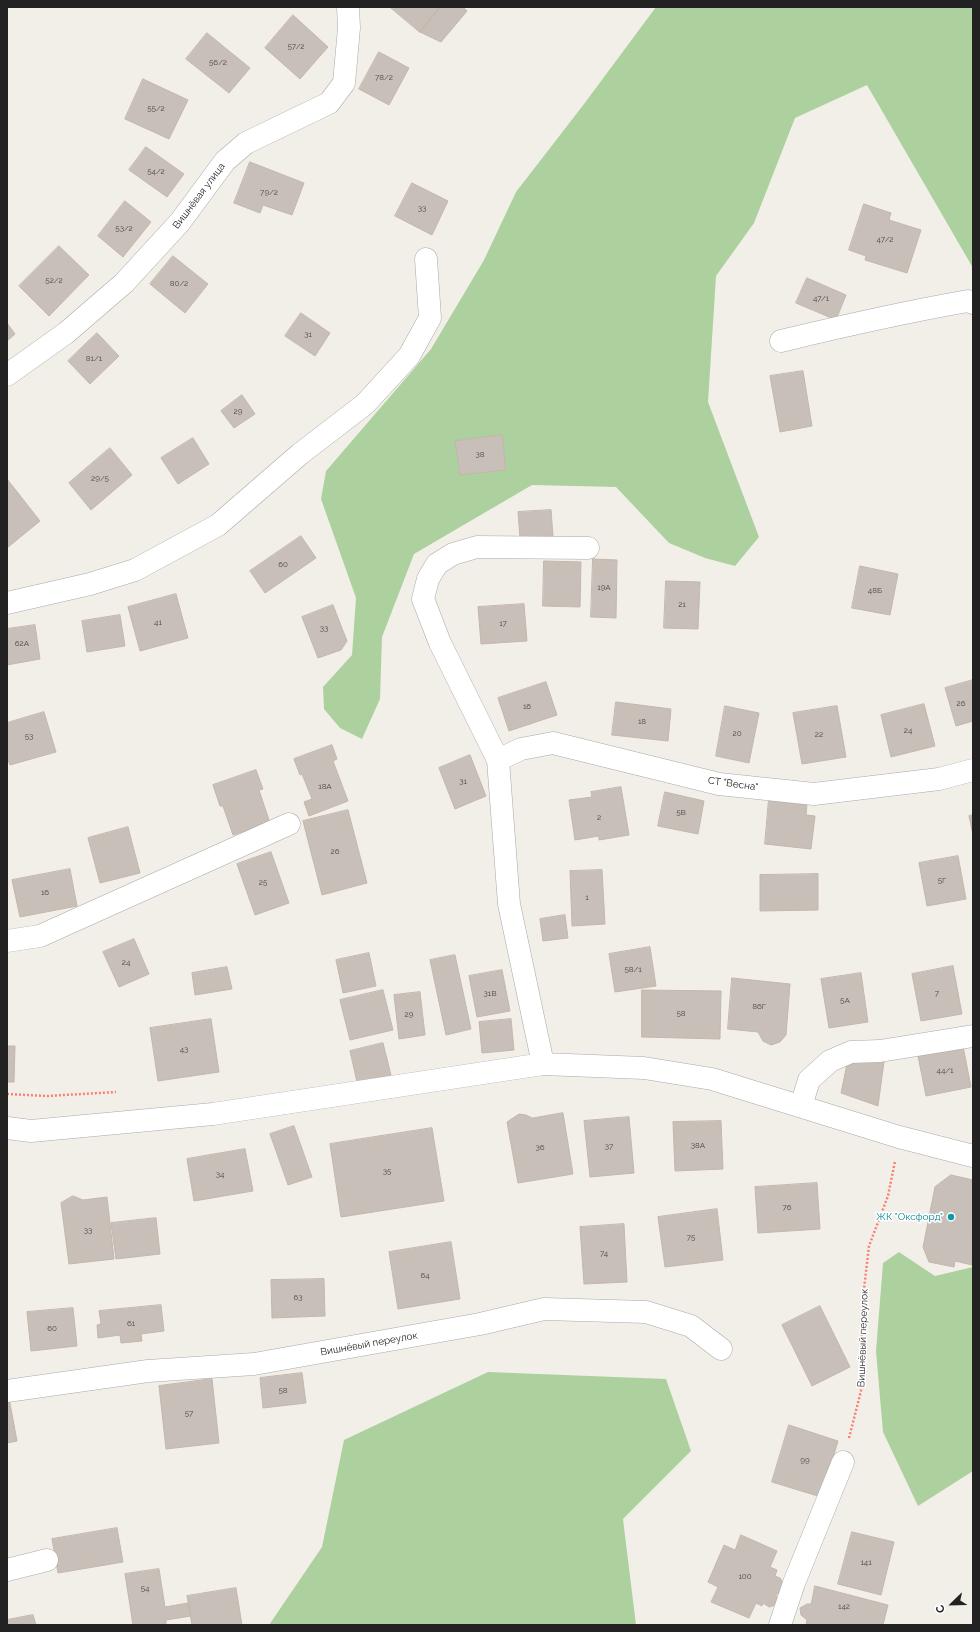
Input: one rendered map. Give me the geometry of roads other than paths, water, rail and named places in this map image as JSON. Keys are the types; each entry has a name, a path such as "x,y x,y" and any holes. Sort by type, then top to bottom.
{"street":[{"name":"Вишнёвая улица","path":"7,375 66,333 124,283 180,222 225,161 246,143 329,103 344,83 349,28 348,7"},
{"path":"7,603 90,584 135,570 218,525 300,454 365,404 409,356 430,318 426,259"},
{"path":"781,341 838,327 935,307 968,301 973,303"},
{"path":"544,1064 509,904 498,760 440,644 423,599 428,579 437,564 453,554 477,548 588,548"},
{"name":"СТ \"Весна\"","path":"498,760 521,749 553,743 719,784 814,794 938,779 973,770"},
{"path":"7,941 40,936 288,824"},
{"path":"801,1106 809,1080 830,1061 851,1052 880,1050 973,1036"},
{"path":"7,1128 31,1131 213,1114 544,1064 644,1068 712,1079 899,1137 973,1156"},
{"name":"Вишнёвый переулок","path":"7,1391 148,1371 254,1364 480,1324 544,1309 646,1312 691,1326 721,1349"},
{"path":"780,1625 794,1583 843,1462"},
{"path":"7,1570 47,1560"}],"place":[{"name":"ЖК \"Оксфорд\"","path":"951,1217"}]}
